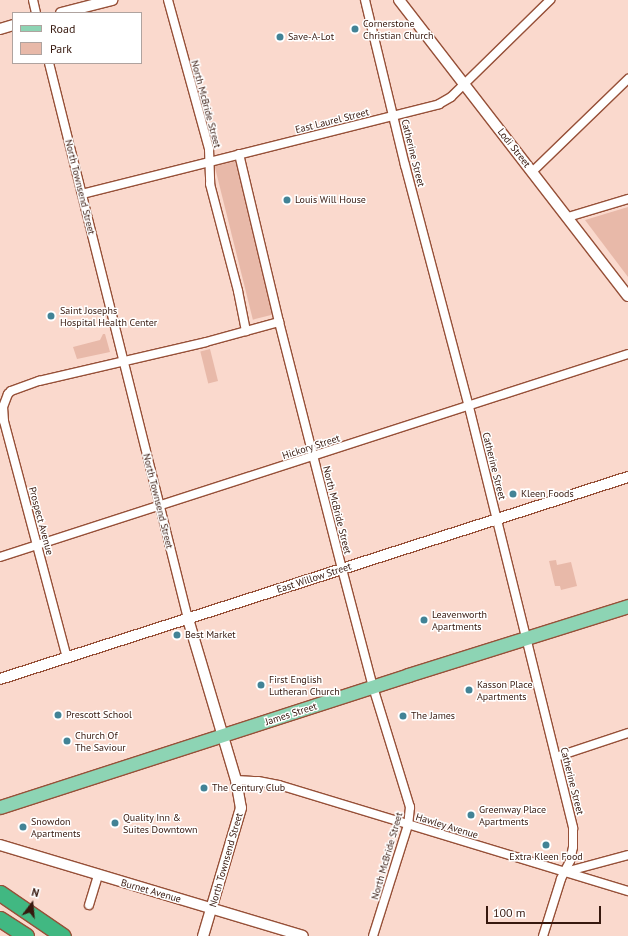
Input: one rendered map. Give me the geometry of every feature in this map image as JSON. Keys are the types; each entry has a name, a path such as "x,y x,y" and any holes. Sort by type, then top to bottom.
{"highway":[{"path":"0,899 33,921 63,936"},
{"path":"0,919 24,935"}],"main road":[{"name":"James Street","path":"0,807 628,606"}],"street":[{"path":"33,0 36,12"},
{"path":"65,12 112,0"},
{"name":"North McBride Street","path":"168,0 209,149 210,184 238,291 246,331"},
{"name":"Catherine Street","path":"365,0 393,116 497,519 556,757 574,837 570,861 564,872 543,936"},
{"name":"Lodi Street","path":"399,0 628,296"},
{"name":"East Laurel Street","path":"82,194 439,104 451,97 550,0"},
{"path":"0,29 12,25"},
{"name":"North Townsend Street","path":"49,64 188,619 236,780 241,808 204,936"},
{"path":"532,172 628,79"},
{"name":"North McBride Street","path":"239,154 279,322 342,569 373,687 410,807 408,825 373,936"},
{"path":"568,217 628,199"},
{"path":"123,361 279,322"},
{"name":"Hickory Street","path":"0,557 469,407 628,354"},
{"name":"Prospect Avenue","path":"67,658 4,421 4,402 11,391 40,381 123,361"},
{"name":"East Willow Street","path":"0,679 628,477"},
{"path":"556,757 628,733"},
{"name":"Hawley Avenue","path":"236,780 258,781 279,785 628,891"},
{"name":"Burnet Avenue","path":"0,844 303,936"},
{"path":"564,872 628,855"},
{"path":"89,905 98,875"}],"green space":[{"path":"236,161 274,314 253,320 215,166"},
{"path":"628,207 628,277 585,220"},
{"path":"103,334 105,334 110,352 77,359 73,347 100,340"},
{"path":"210,349 218,381 208,383 200,351"},
{"path":"556,560 557,565 571,562 577,586 561,590 560,586 555,586 549,561"}],"place":[{"name":"Cornerstone Christian Church","path":"355,29"},
{"name":"Save-A-Lot","path":"280,37"},
{"name":"Louis Will House","path":"287,200"},
{"name":"Saint Josephs Hospital Health Center","path":"51,316"},
{"name":"Kleen Foods","path":"513,494"},
{"name":"Leavenworth Apartments","path":"424,620"},
{"name":"Best Market","path":"177,635"},
{"name":"First English Lutheran Church","path":"261,685"},
{"name":"Kasson Place Apartments","path":"469,690"},
{"name":"Prescott School","path":"58,715"},
{"name":"The James","path":"403,716"},
{"name":"Church Of The Saviour","path":"67,741"},
{"name":"The Century Club","path":"204,788"},
{"name":"Greenway Place Apartments","path":"471,815"},
{"name":"Quality Inn & Suites Downtown","path":"115,823"},
{"name":"Snowdon Apartments","path":"23,827"},
{"name":"Extra Kleen Food","path":"546,845"}]}
